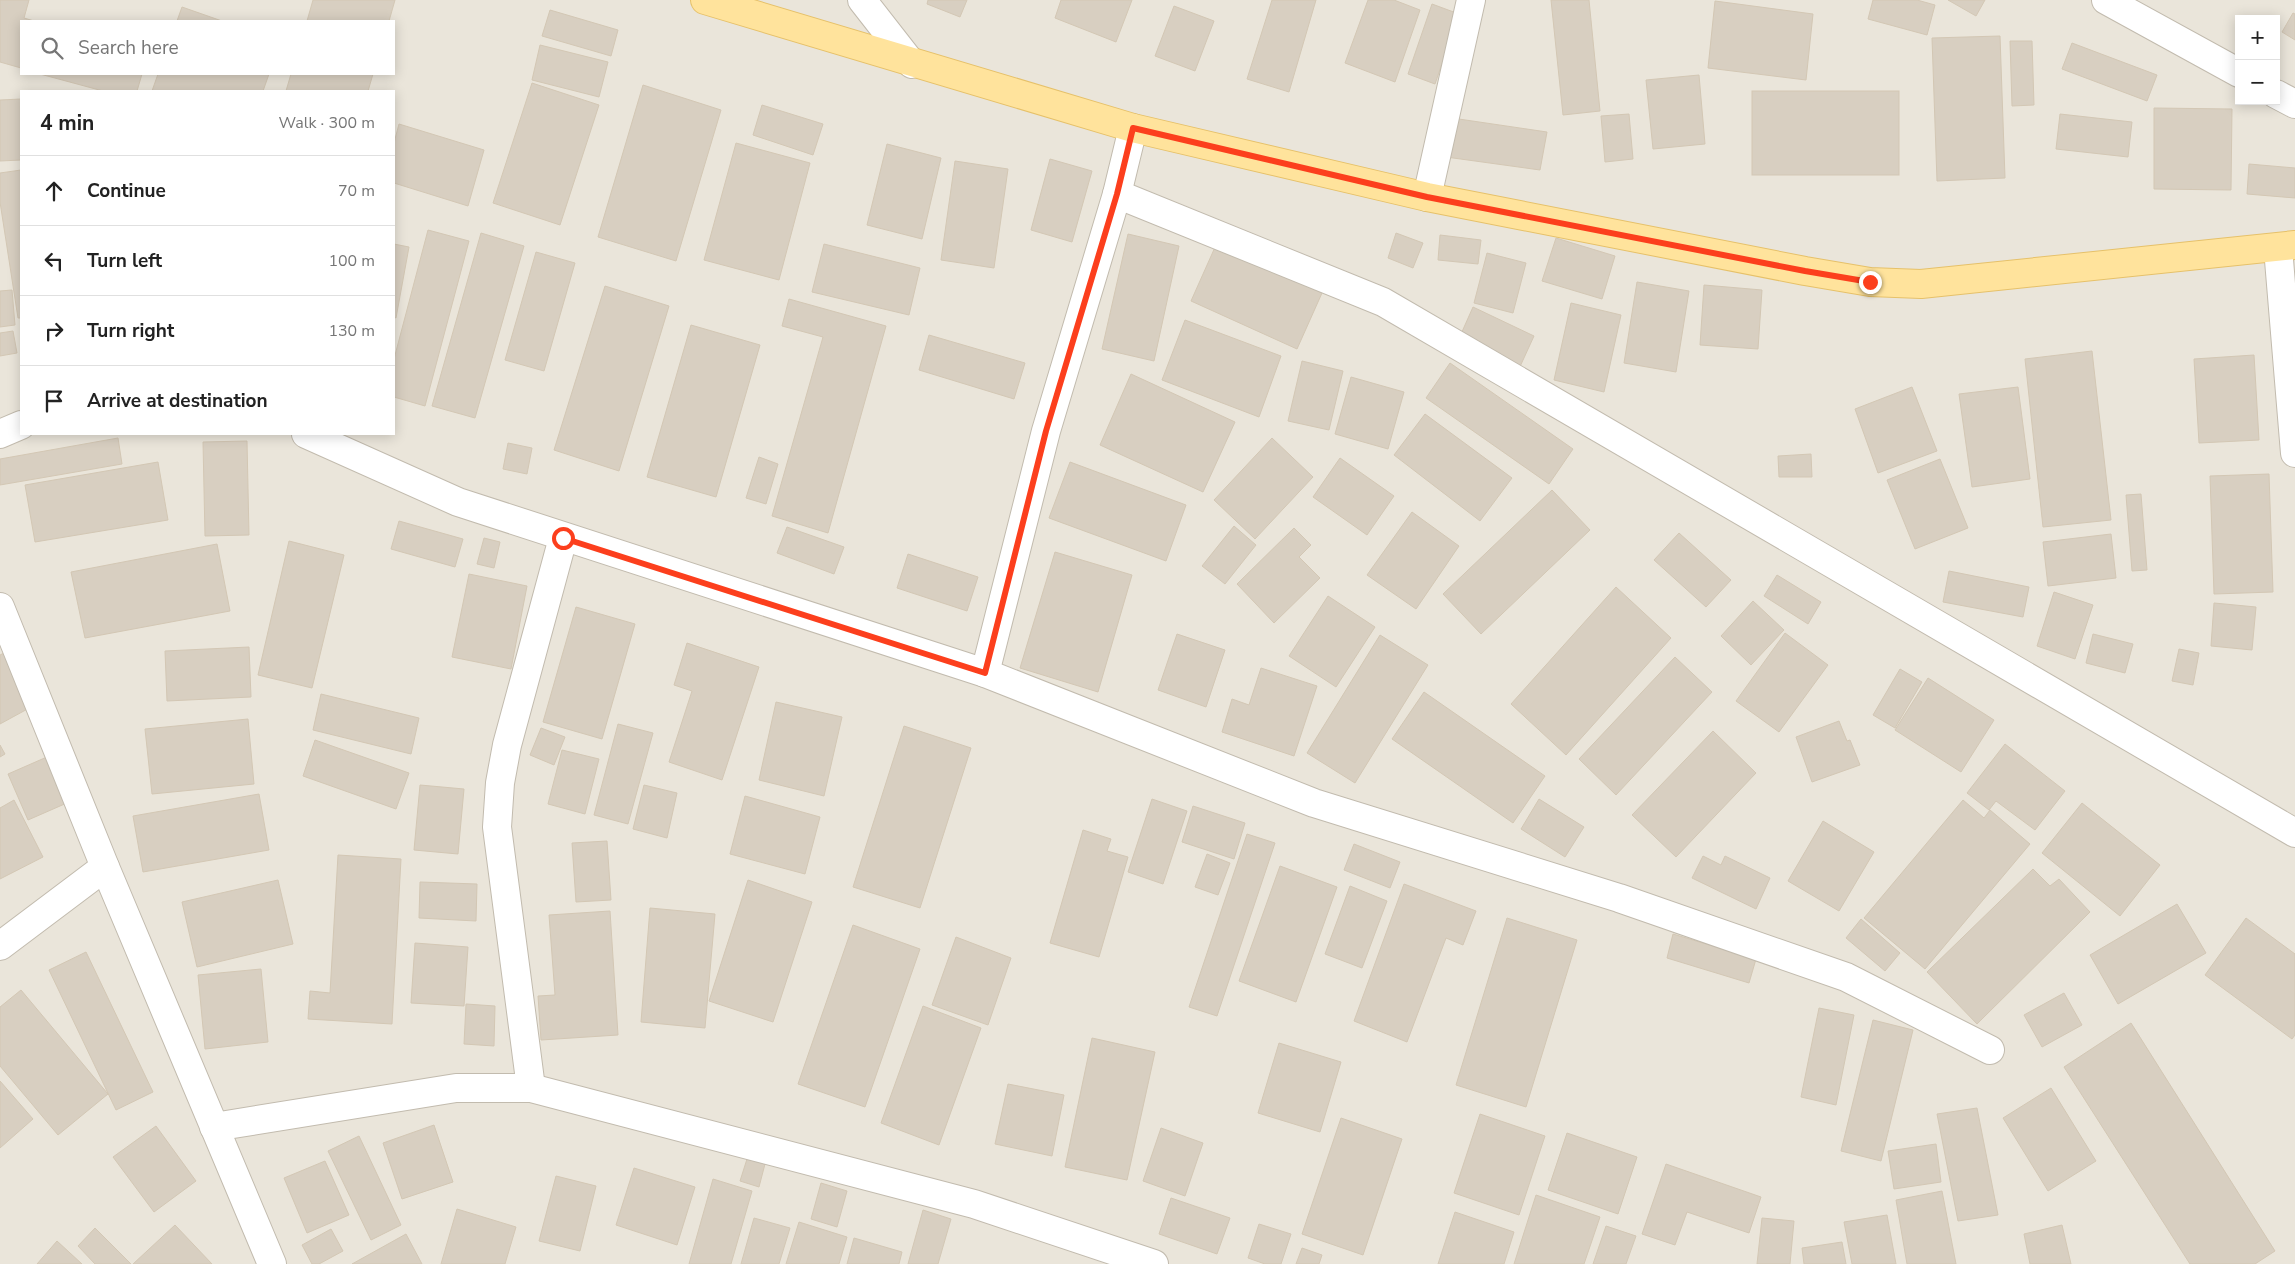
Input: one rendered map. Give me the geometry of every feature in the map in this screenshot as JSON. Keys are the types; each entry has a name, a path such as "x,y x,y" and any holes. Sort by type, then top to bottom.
{"main road":[{"path":"706,0 912,64 1133,128 1427,197 1870,282 1921,284 2287,246"}],"street":[{"path":"862,0 912,64"},
{"path":"1427,197 1470,0"},
{"path":"2106,0 2235,71"},
{"path":"2280,96 2295,104"},
{"path":"985,673 1046,431 1117,194 1133,128"},
{"path":"1117,194 1383,302 2295,833"},
{"path":"2287,246 2295,452"},
{"path":"0,434 20,425"},
{"path":"308,435 458,502 563,538 985,673 1314,803 1619,898 1846,978 1990,1050"},
{"path":"530,1088 498,827 500,783 507,745 563,538"},
{"path":"0,607 105,866 272,1264"},
{"path":"0,946 105,866"},
{"path":"214,1127 456,1088 530,1088 974,1204 1154,1264"}],"shaded area":[{"path":"0,0 2295,0 2295,1264 0,1264"}],"building":[{"path":"0,0 29,0 24,18 31,20 20,20 20,68 0,62"},
{"path":"313,0 395,0 389,20 307,20"},
{"path":"928,0 967,0 960,17 927,4"},
{"path":"1061,0 1132,0 1116,42 1055,18"},
{"path":"1272,0 1316,0 1289,92 1247,79"},
{"path":"1368,0 1394,0 1420,10 1395,82 1345,63"},
{"path":"1551,0 1589,0 1600,111 1563,115"},
{"path":"1873,0 1917,0 1935,5 1927,35 1868,19"},
{"path":"1948,0 1985,0 1976,16"},
{"path":"1715,1 1813,14 1806,80 1708,68"},
{"path":"1432,4 1459,14 1435,84 1408,74"},
{"path":"1174,6 1214,21 1195,71 1155,56"},
{"path":"182,7 219,20 177,20"},
{"path":"550,10 618,30 611,56 542,36"},
{"path":"2293,13 2295,14 2295,40 2282,32"},
{"path":"2000,36 2005,178 1937,181 1932,38"},
{"path":"2010,41 2032,41 2034,105 2012,106"},
{"path":"2072,43 2157,75 2147,101 2062,69"},
{"path":"540,45 608,62 599,97 532,80"},
{"path":"44,75 142,75 137,90 99,90"},
{"path":"158,75 269,75 263,90 152,90"},
{"path":"291,75 373,75 368,90 286,90"},
{"path":"1699,75 1705,144 1653,149 1646,80"},
{"path":"532,83 599,105 560,225 493,203"},
{"path":"643,85 721,110 676,261 598,237"},
{"path":"1752,91 1899,91 1899,175 1752,175"},
{"path":"20,99 20,160 0,161 0,100"},
{"path":"762,105 823,124 813,155 753,135"},
{"path":"2154,108 2232,109 2231,190 2154,189"},
{"path":"1629,114 1633,159 1605,162 1601,116"},
{"path":"2060,114 2132,122 2128,157 2056,149"},
{"path":"1452,118 1547,132 1540,170 1446,157"},
{"path":"399,124 484,150 468,206 395,183 395,139"},
{"path":"736,143 810,163 779,280 704,260"},
{"path":"887,144 941,158 922,239 867,225"},
{"path":"1050,159 1092,171 1072,242 1031,230"},
{"path":"955,161 1008,169 994,268 941,260"},
{"path":"2249,164 2295,168 2295,198 2247,194"},
{"path":"20,170 20,318 18,318 0,202 0,173"},
{"path":"428,230 469,241 425,406 395,397 395,355"},
{"path":"481,233 524,246 475,418 432,406"},
{"path":"1396,233 1423,243 1413,268 1388,258"},
{"path":"1128,234 1179,246 1154,361 1102,349"},
{"path":"1440,235 1481,240 1478,264 1438,260"},
{"path":"1556,238 1615,256 1602,299 1542,281"},
{"path":"395,244 409,247 395,318"},
{"path":"824,244 920,268 909,315 812,292"},
{"path":"1216,245 1322,293 1297,349 1191,301"},
{"path":"536,252 575,263 544,371 505,360"},
{"path":"1487,253 1526,263 1513,313 1474,303"},
{"path":"1637,282 1689,291 1676,372 1624,363"},
{"path":"1704,285 1762,290 1758,349 1700,345"},
{"path":"605,286 669,306 619,471 554,450"},
{"path":"12,290 15,325 0,327 0,291"},
{"path":"789,299 886,326 828,533 772,516 823,337 782,326"},
{"path":"1571,303 1621,315 1604,392 1554,380"},
{"path":"1473,307 1534,336 1518,371 1457,343"},
{"path":"1185,320 1281,356 1259,417 1162,380"},
{"path":"691,325 760,345 716,497 647,477"},
{"path":"13,331 17,353 0,356 0,333"},
{"path":"929,335 1025,363 1014,399 919,370"},
{"path":"2092,351 2111,520 2043,527 2025,359"},
{"path":"2254,355 2259,440 2199,443 2194,359"},
{"path":"1302,361 1343,371 1329,430 1288,421"},
{"path":"1450,363 1573,449 1549,484 1426,398"},
{"path":"1131,374 1235,422 1203,492 1100,445"},
{"path":"1351,377 1404,392 1388,449 1335,434"},
{"path":"1912,387 1937,451 1878,473 1855,409"},
{"path":"2018,387 2030,479 1972,487 1959,394"},
{"path":"1425,414 1512,478 1480,521 1394,455"},
{"path":"118,438 122,464 0,485 0,459"},
{"path":"1272,438 1313,477 1255,539 1214,500"},
{"path":"247,441 249,535 205,536 203,442"},
{"path":"508,443 532,448 527,474 503,469"},
{"path":"1811,454 1812,477 1779,477 1778,456"},
{"path":"759,457 778,464 766,504 746,498"},
{"path":"1340,458 1394,496 1367,535 1313,497"},
{"path":"1940,459 1968,528 1915,549 1887,480"},
{"path":"158,462 168,520 35,542 25,485"},
{"path":"1070,462 1186,505 1166,561 1049,518"},
{"path":"2269,474 2273,592 2214,594 2210,476"},
{"path":"1552,490 1590,530 1481,634 1443,594"},
{"path":"2141,494 2147,570 2132,571 2126,495"},
{"path":"1412,512 1459,546 1416,609 1367,575"},
{"path":"399,521 463,539 455,567 391,549"},
{"path":"1234,526 1256,545 1225,584 1202,566"},
{"path":"787,527 844,547 834,574 777,553"},
{"path":"1294,528 1311,545 1299,557 1320,578 1274,623 1237,584"},
{"path":"1679,533 1731,580 1706,607 1654,560"},
{"path":"2111,534 2116,578 2048,586 2043,542"},
{"path":"484,538 500,542 494,568 477,564"},
{"path":"289,541 344,555 312,688 258,675"},
{"path":"217,544 230,611 85,638 71,572"},
{"path":"1055,552 1132,575 1098,692 1020,668"},
{"path":"908,554 978,577 967,611 897,588"},
{"path":"1949,571 2029,587 2023,617 1943,602"},
{"path":"469,574 527,586 511,669 452,657"},
{"path":"1777,575 1821,602 1808,624 1764,596"},
{"path":"1616,587 1671,638 1566,755 1511,704"},
{"path":"2054,592 2093,605 2075,659 2037,646"},
{"path":"1328,596 1375,627 1336,687 1289,656"},
{"path":"1753,601 1784,630 1751,665 1721,636"},
{"path":"2214,603 2256,607 2252,650 2211,646"},
{"path":"576,607 635,624 602,739 543,722"},
{"path":"1785,633 1828,665 1779,732 1736,701"},
{"path":"1177,634 1225,650 1206,707 1158,690"},
{"path":"2093,634 2133,644 2125,673 2086,663"},
{"path":"1380,635 1428,665 1355,783 1307,753"},
{"path":"687,643 759,667 722,780 669,762 692,691 674,685"},
{"path":"249,647 251,697 167,701 165,651"},
{"path":"2179,649 2199,653 2193,685 2172,681"},
{"path":"4,653 33,706 0,724 0,655"},
{"path":"1675,657 1712,692 1616,795 1579,759"},
{"path":"1261,668 1317,686 1294,756 1222,732 1232,699 1249,705"},
{"path":"1900,669 1922,682 1895,728 1873,715"},
{"path":"1928,678 1994,720 1961,772 1895,730"},
{"path":"1424,692 1545,776 1513,823 1392,739"},
{"path":"321,694 419,718 411,754 313,730"},
{"path":"776,702 842,717 824,796 759,780"},
{"path":"248,719 254,784 152,794 145,729"},
{"path":"1839,721 1847,741 1850,740 1860,765 1812,782 1796,737"},
{"path":"618,724 653,733 628,824 594,815"},
{"path":"904,726 971,748 920,908 853,887"},
{"path":"541,728 565,737 554,765 530,755"},
{"path":"1713,731 1756,773 1676,857 1632,815"},
{"path":"315,740 409,773 396,809 303,776"},
{"path":"2005,744 2065,791 2035,830 1996,801 1989,810 1967,793"},
{"path":"0,745 5,754 0,757"},
{"path":"562,750 599,759 585,814 548,804"},
{"path":"56,753 76,799 28,820 8,774"},
{"path":"420,785 464,789 458,854 414,850"},
{"path":"644,785 677,793 667,838 633,829"},
{"path":"259,794 269,850 143,872 133,816"},
{"path":"745,796 820,817 805,874 730,854"},
{"path":"1152,799 1187,811 1163,884 1128,872"},
{"path":"1539,799 1584,827 1565,857 1521,829"},
{"path":"14,800 43,857 0,879 0,808"},
{"path":"1963,800 1984,818 1990,810 2030,844 1925,969 1864,918"},
{"path":"2082,803 2160,865 2120,916 2042,853"},
{"path":"1193,806 1245,823 1234,859 1182,842"},
{"path":"1823,821 1874,852 1839,911 1788,881"},
{"path":"1083,830 1111,839 1107,851 1128,857 1099,957 1050,943"},
{"path":"1247,834 1275,843 1217,1016 1189,1007"},
{"path":"607,841 611,900 576,902 572,843"},
{"path":"1354,844 1400,862 1390,888 1344,870"},
{"path":"1207,854 1230,863 1218,895 1195,887"},
{"path":"338,855 401,859 392,1024 308,1019 310,991 330,993"},
{"path":"1703,856 1721,865 1725,856 1770,878 1756,909 1692,878"},
{"path":"1280,866 1337,887 1296,1002 1239,981"},
{"path":"2033,869 2050,886 2059,879 2090,912 1977,1024 1927,972"},
{"path":"278,880 293,944 197,967 182,902"},
{"path":"748,880 812,902 773,1022 709,1001"},
{"path":"420,882 477,884 476,921 419,918"},
{"path":"1404,884 1476,911 1463,945 1446,938 1407,1042 1354,1021"},
{"path":"1350,886 1387,901 1362,968 1325,954"},
{"path":"2177,904 2206,953 2118,1004 2090,955"},
{"path":"650,908 715,914 705,1028 641,1022"},
{"path":"610,911 618,1035 541,1040 538,996 555,995 549,915"},
{"path":"1507,918 1577,940 1526,1107 1456,1085"},
{"path":"2246,918 2295,954 2295,1035 2292,1039 2205,975"},
{"path":"1861,919 1900,953 1885,971 1846,938"},
{"path":"853,925 920,949 865,1107 798,1084"},
{"path":"1673,934 1756,959 1749,983 1667,958"},
{"path":"956,937 1011,958 988,1025 932,1005"},
{"path":"415,943 468,947 464,1006 411,1003"},
{"path":"86,952 153,1092 116,1110 49,970"},
{"path":"261,969 268,1042 205,1049 198,975"},
{"path":"21,990 108,1094 58,1135 0,1066 0,1007"},
{"path":"2064,993 2082,1025 2042,1047 2024,1015"},
{"path":"466,1004 495,1006 494,1046 464,1044"},
{"path":"923,1006 981,1028 939,1145 881,1123"},
{"path":"1819,1008 1854,1015 1836,1105 1801,1097"},
{"path":"1873,1020 1913,1030 1881,1161 1841,1151"},
{"path":"2131,1023 2275,1251 2255,1264 2190,1264 2064,1067"},
{"path":"1092,1038 1155,1052 1127,1180 1065,1167"},
{"path":"1279,1043 1341,1062 1320,1132 1258,1113"},
{"path":"0,1081 33,1119 0,1148"},
{"path":"1008,1084 1064,1095 1052,1156 995,1144"},
{"path":"2051,1088 2096,1161 2048,1191 2003,1118"},
{"path":"1977,1108 1998,1215 1958,1221 1937,1114"},
{"path":"1480,1114 1545,1136 1519,1215 1454,1193"},
{"path":"1341,1118 1402,1139 1363,1255 1302,1234"},
{"path":"434,1125 453,1182 402,1199 383,1143"},
{"path":"156,1126 196,1181 154,1212 113,1157"},
{"path":"1161,1128 1203,1143 1185,1196 1143,1181"},
{"path":"1567,1133 1637,1157 1618,1214 1548,1190"},
{"path":"359,1136 401,1225 371,1240 328,1151"},
{"path":"1936,1144 1941,1182 1894,1189 1888,1151"},
{"path":"747,1159 765,1164 759,1187 740,1181"},
{"path":"325,1161 349,1215 307,1233 284,1178"},
{"path":"1666,1164 1761,1197 1749,1233 1687,1212 1675,1245 1642,1234"},
{"path":"634,1168 695,1187 677,1245 616,1225"},
{"path":"556,1176 596,1186 580,1251 539,1241"},
{"path":"713,1179 752,1191 731,1264 689,1264"},
{"path":"821,1183 847,1191 837,1227 811,1219"},
{"path":"1942,1191 1956,1264 1907,1264 1896,1200"},
{"path":"1536,1195 1600,1217 1584,1264 1514,1264"},
{"path":"1171,1198 1230,1218 1217,1254 1159,1234"},
{"path":"457,1209 516,1227 505,1264 441,1264"},
{"path":"923,1210 951,1219 938,1264 908,1264"},
{"path":"1455,1212 1514,1232 1504,1264 1438,1264"},
{"path":"1887,1215 1896,1264 1852,1264 1844,1222"},
{"path":"754,1218 790,1228 779,1264 741,1264"},
{"path":"1762,1218 1794,1221 1790,1264 1757,1264"},
{"path":"799,1222 847,1237 839,1264 786,1264"},
{"path":"1259,1224 1291,1234 1281,1264 1265,1264 1248,1258"},
{"path":"175,1225 212,1264 133,1264"},
{"path":"2062,1225 2071,1264 2030,1264 2024,1234"},
{"path":"1606,1226 1636,1236 1626,1264 1593,1264"},
{"path":"95,1228 131,1264 95,1264 78,1246"},
{"path":"331,1229 343,1251 319,1264 312,1264 302,1245"},
{"path":"406,1234 422,1264 352,1264"},
{"path":"854,1238 902,1252 899,1264 847,1264"},
{"path":"57,1241 82,1264 37,1264"},
{"path":"1842,1242 1846,1264 1804,1264 1802,1248"},
{"path":"1302,1248 1322,1255 1319,1264 1296,1264"}],"route":[{"path":"563,538 985,673 1046,431 1117,194 1133,128 1427,197 1870,282"}]}
